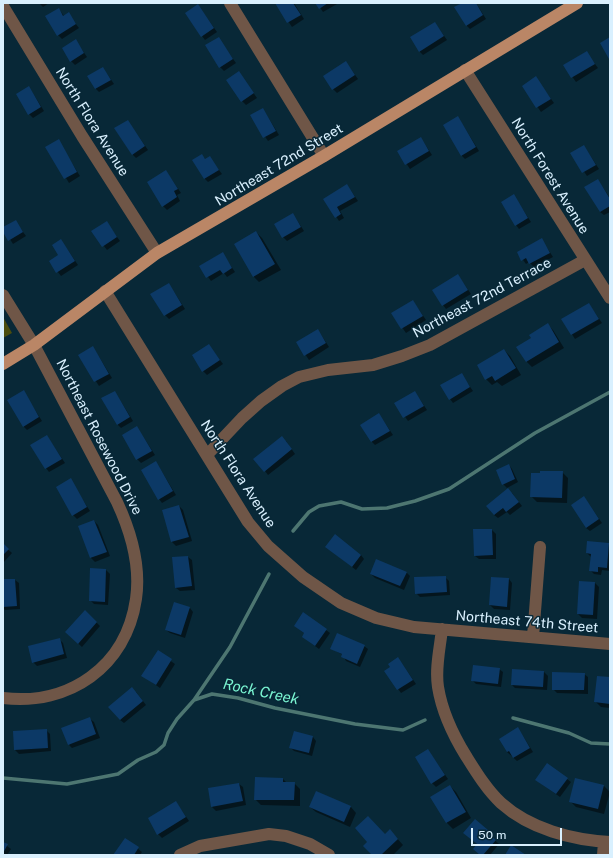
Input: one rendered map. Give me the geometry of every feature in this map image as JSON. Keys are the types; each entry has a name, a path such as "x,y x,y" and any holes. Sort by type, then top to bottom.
{"main road":[{"name":"Northeast 72nd Street","path":"3,364 34,345 157,253 324,156 577,3"}],"street":[{"path":"230,3 324,156"},
{"name":"North Flora Avenue","path":"3,6 82,136 157,253"},
{"name":"North Forest Avenue","path":"465,70 610,298"},
{"name":"Northeast 72nd Terrace","path":"207,455 242,418 261,401 299,377 328,370 373,365 430,345 585,260"},
{"name":"North Flora Avenue","path":"105,291 258,534 279,557 303,577 342,602 376,618 395,624 442,629"},
{"name":"Northeast Rosewood Drive","path":"3,295 34,345 126,520 136,563 136,598 128,630 118,648 106,664 89,679 65,692 33,699 3,698"},
{"path":"534,637 540,547"},
{"path":"442,629 437,678 441,702 448,724 460,746 491,792 509,809 545,829 583,841 607,842 603,855"},
{"name":"Northeast 74th Street","path":"442,629 610,644"},
{"path":"180,855 200,846 269,834 296,839 310,844 329,855"}],"shaded area":[{"path":"3,317 12,333 3,338"}],"building":[{"path":"275,3 293,3 301,15 287,23"},
{"path":"315,3 328,3 319,9"},
{"path":"462,3 476,3 483,15 466,26 454,7"},
{"path":"198,4 214,28 201,37 185,13"},
{"path":"59,8 63,16 69,12 76,24 57,36 45,16"},
{"path":"435,22 444,36 419,52 410,37"},
{"path":"219,37 233,59 219,68 205,45"},
{"path":"610,37 610,58 609,59 600,43"},
{"path":"76,39 84,53 70,62 62,48"},
{"path":"587,51 595,64 571,78 563,65"},
{"path":"346,61 355,75 332,90 323,76"},
{"path":"103,67 111,80 95,89 87,76"},
{"path":"239,71 254,93 241,102 226,80"},
{"path":"536,76 551,99 536,108 522,86"},
{"path":"29,86 41,107 28,115 16,94"},
{"path":"263,108 276,131 263,138 250,115"},
{"path":"458,116 476,147 461,156 443,125"},
{"path":"128,120 145,146 132,155 114,128"},
{"path":"421,137 429,151 405,165 397,151"},
{"path":"59,139 77,172 64,179 45,147"},
{"path":"584,145 596,165 582,173 570,153"},
{"path":"202,154 205,159 210,156 219,170 204,179 192,160"},
{"path":"166,170 178,189 174,191 177,197 162,207 147,182"},
{"path":"598,179 610,199 610,206 600,212 584,187"},
{"path":"347,184 355,197 337,207 341,214 335,218 323,199"},
{"path":"514,194 528,218 515,226 501,202"},
{"path":"293,213 301,227 282,238 274,224"},
{"path":"16,220 23,232 8,241 3,232 3,227"},
{"path":"107,221 117,237 102,247 91,231"},
{"path":"256,231 275,264 253,277 234,244"},
{"path":"542,238 550,253 529,264 526,258 521,261 517,252"},
{"path":"61,239 75,261 56,273 49,261 58,255 52,245"},
{"path":"223,252 232,268 223,274 220,270 206,278 199,266"},
{"path":"458,274 468,290 442,306 432,290"},
{"path":"169,283 182,305 164,316 150,294"},
{"path":"413,300 423,316 401,329 391,313"},
{"path":"589,303 599,319 571,335 561,319"},
{"path":"548,323 559,342 526,362 516,347 531,338 529,335"},
{"path":"318,329 326,343 304,356 296,342"},
{"path":"209,344 220,360 202,372 192,355"},
{"path":"93,346 109,374 94,382 78,355"},
{"path":"504,349 516,368 495,381 492,376 485,380 477,365"},
{"path":"462,373 470,387 449,400 440,385"},
{"path":"24,390 39,417 23,427 7,400"},
{"path":"115,391 130,417 117,425 101,398"},
{"path":"415,391 424,406 403,418 394,403"},
{"path":"379,413 390,431 371,442 360,425"},
{"path":"137,426 152,451 136,460 122,435"},
{"path":"47,435 62,459 45,469 30,445"},
{"path":"282,436 292,449 264,472 253,459"},
{"path":"156,461 173,491 158,500 141,470"},
{"path":"509,464 515,479 502,485 496,470"},
{"path":"540,471 563,471 562,498 530,497 531,473 540,473"},
{"path":"71,478 87,507 72,516 56,487"},
{"path":"508,488 519,502 506,512 503,508 494,515 486,506"},
{"path":"584,496 599,519 586,528 571,505"},
{"path":"179,505 189,537 171,542 162,510"},
{"path":"94,520 107,552 90,558 78,526"},
{"path":"473,529 492,529 493,555 474,556"},
{"path":"335,534 361,555 352,567 325,547"},
{"path":"587,541 609,543 607,568 598,567 598,572 589,571 591,554 586,553"},
{"path":"3,543 9,549 3,555"},
{"path":"188,556 192,586 175,588 172,557"},
{"path":"376,559 407,572 400,586 370,574"},
{"path":"90,568 106,569 105,602 89,601"},
{"path":"446,576 447,592 415,594 414,577"},
{"path":"491,577 509,578 507,607 489,605"},
{"path":"3,579 15,579 17,606 3,607"},
{"path":"579,581 595,582 593,615 577,614"},
{"path":"174,602 190,607 181,635 165,630"},
{"path":"85,610 97,622 78,644 65,632"},
{"path":"303,612 327,629 315,646 302,637 304,633 294,626"},
{"path":"337,633 365,645 357,664 341,657 342,654 330,649"},
{"path":"60,638 64,654 32,663 28,646"},
{"path":"158,650 172,659 156,685 141,676"},
{"path":"398,657 413,680 397,690 384,671 390,667 388,664"},
{"path":"473,665 500,668 498,684 471,681"},
{"path":"512,669 544,671 543,687 511,685"},
{"path":"552,672 585,673 584,690 552,690"},
{"path":"597,676 610,677 610,704 594,702"},
{"path":"132,687 143,701 120,720 108,707"},
{"path":"90,717 96,734 68,745 61,728"},
{"path":"518,727 530,748 513,758 509,751 507,752 499,739"},
{"path":"47,729 48,748 14,750 13,731"},
{"path":"294,731 313,736 309,753 289,748"},
{"path":"428,749 445,775 431,784 415,757"},
{"path":"547,763 568,778 556,794 535,780"},
{"path":"255,777 283,778 283,782 295,782 294,800 254,800"},
{"path":"575,778 604,785 598,809 569,802"},
{"path":"239,783 243,801 211,807 208,788"},
{"path":"450,785 466,812 446,823 430,797"},
{"path":"316,791 351,806 344,822 309,807"},
{"path":"176,801 186,817 157,835 148,818"},
{"path":"368,816 385,834 390,829 398,839 381,855 372,855 363,846 367,842 355,828"},
{"path":"475,819 488,830 486,832 496,840 483,855 480,855 473,849 477,844 463,833"},
{"path":"125,838 139,847 134,855 113,855"},
{"path":"3,842 8,844 3,853"},
{"path":"511,845 526,855 505,855"}],"waterway":[{"path":"293,531 309,512 319,506 341,502 362,509 387,508 415,501 449,489 535,433 610,392"},
{"path":"194,700 230,647 269,574"},
{"name":"Rock Creek","path":"3,778 67,784 118,774 138,760 156,752 164,745 168,733 177,719 194,700 212,694 238,698 275,708 355,724 403,730 425,720"},
{"name":"Rock Creek","path":"513,718 569,733 591,743 610,744"}]}
